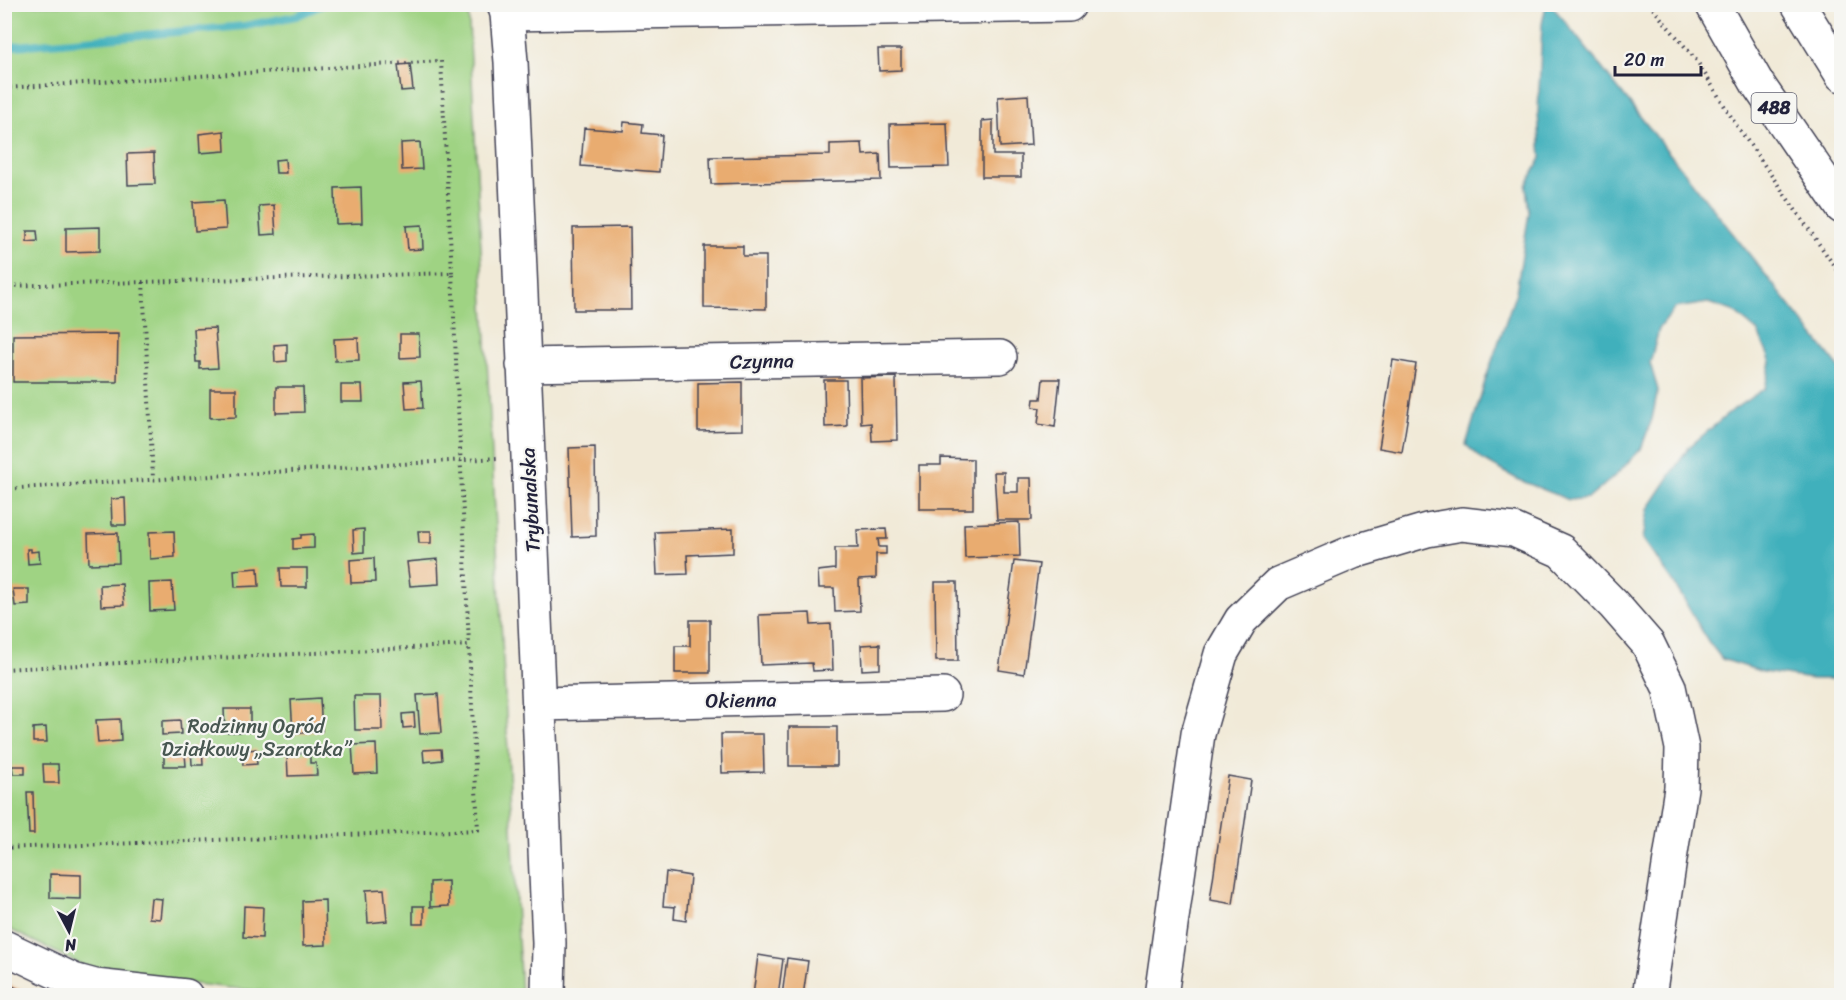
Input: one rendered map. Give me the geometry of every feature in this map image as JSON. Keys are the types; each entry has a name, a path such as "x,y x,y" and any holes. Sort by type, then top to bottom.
{"street":[{"name":"488","path":"1712,4 1757,83 1842,207"},
{"path":"1798,4 1842,75"},
{"path":"505,9 1069,5"},
{"name":"Trybunalska","path":"505,9 511,62 539,704 549,943 548,996"},
{"name":"Czynna","path":"523,365 1000,357"},
{"path":"1161,996 1198,734 1221,654 1241,620 1278,584 1353,552 1427,530 1462,524 1514,530 1561,551 1614,604 1648,644 1669,687 1682,748 1681,788 1649,996"},
{"name":"Okienna","path":"539,704 943,695"},
{"path":"4,947 94,991 186,996"}],"path":[{"path":"1649,4 1697,61 1735,123 1842,277"},
{"path":"4,88 441,61 478,830 4,848"},
{"path":"4,286 452,273"},
{"path":"143,282 153,479"},
{"path":"4,489 461,459 528,457"},
{"path":"4,669 469,645"}],"green space":[{"name":"Rodzinny Ogród Działkowy „Szarotka”","path":"4,5 468,5 521,995 302,996 98,973 5,927"}],"water":[{"path":"1546,5 1551,5 1563,19 1841,370 1841,679 1812,679 1763,672 1722,659 1643,539 1648,509 1689,447 1734,409 1765,388 1771,362 1758,332 1733,311 1708,303 1675,308 1659,329 1650,363 1658,390 1652,419 1641,449 1589,498 1569,500 1517,479 1483,460 1466,445 1486,378 1516,292 1529,213 1526,186 1541,158 1538,113 1542,24"}],"building":[{"path":"878,49 901,49 901,70 879,71"},
{"path":"410,64 413,90 401,91 398,65"},
{"path":"1028,95 1031,145 1000,147 998,97"},
{"path":"993,120 993,155 1021,155 1021,177 982,177 982,121"},
{"path":"624,122 643,124 642,133 662,135 659,172 581,166 584,128 623,131"},
{"path":"947,123 949,167 891,168 890,124"},
{"path":"224,131 225,151 200,153 199,134"},
{"path":"420,142 422,169 402,170 401,143"},
{"path":"862,143 863,155 880,154 881,180 711,184 710,157 830,155 830,144"},
{"path":"154,153 155,184 128,185 127,154"},
{"path":"285,159 286,173 276,173 275,160"},
{"path":"361,187 362,223 336,224 335,188"},
{"path":"224,200 226,229 195,231 193,202"},
{"path":"274,205 276,234 261,235 259,206"},
{"path":"422,225 423,249 408,250 406,226"},
{"path":"100,227 100,251 66,252 66,228"},
{"path":"630,227 631,310 574,310 573,228"},
{"path":"27,231 37,231 38,241 27,242"},
{"path":"704,246 743,246 743,256 766,256 766,309 704,308"},
{"path":"215,328 218,368 200,369 200,362 196,362 194,329"},
{"path":"118,334 117,382 13,382 13,335"},
{"path":"400,334 419,334 420,357 400,358"},
{"path":"358,338 359,360 335,361 334,339"},
{"path":"287,344 287,361 275,362 274,345"},
{"path":"1393,360 1416,364 1402,452 1379,448"},
{"path":"896,377 897,440 872,441 871,423 861,424 860,378"},
{"path":"1043,379 1060,379 1055,427 1038,424 1040,408 1033,407 1034,399 1041,399"},
{"path":"824,380 846,380 847,426 825,427"},
{"path":"421,381 423,408 406,409 404,382"},
{"path":"742,382 742,430 698,431 698,383"},
{"path":"341,385 362,385 363,402 341,402"},
{"path":"276,387 303,387 304,412 276,413"},
{"path":"210,389 236,389 236,417 210,418"},
{"path":"595,447 596,536 572,537 569,448"},
{"path":"941,458 973,459 973,509 919,509 919,465 941,465"},
{"path":"994,472 1004,472 1004,492 1018,492 1018,478 1031,478 1032,520 997,520"},
{"path":"125,498 126,525 112,525 111,499"},
{"path":"1019,522 1020,556 965,558 964,524"},
{"path":"364,529 364,552 354,553 353,530"},
{"path":"733,529 733,553 687,555 688,574 657,575 655,532"},
{"path":"886,529 887,539 878,539 879,547 886,547 886,554 876,554 876,578 859,579 860,611 835,612 834,588 819,588 818,571 835,569 835,548 858,548 857,530"},
{"path":"174,531 175,557 150,559 149,532"},
{"path":"418,531 431,531 431,543 419,543"},
{"path":"118,533 119,563 89,564 88,534"},
{"path":"314,534 314,548 293,549 293,539 301,538 301,535"},
{"path":"27,549 31,549 31,552 39,551 40,563 28,564"},
{"path":"374,558 375,582 351,583 350,560"},
{"path":"438,559 439,584 410,586 407,562"},
{"path":"1014,561 1039,564 1024,674 999,670"},
{"path":"258,568 259,586 235,587 234,570"},
{"path":"280,568 307,568 307,587 281,587"},
{"path":"172,582 174,610 150,611 149,583"},
{"path":"935,582 957,582 958,661 936,661"},
{"path":"122,584 124,605 101,606 100,585"},
{"path":"13,589 29,589 29,605 15,606"},
{"path":"810,613 811,625 831,624 833,670 813,671 812,663 761,665 759,615"},
{"path":"690,620 710,620 710,673 675,673 675,646 690,646"},
{"path":"880,644 880,669 862,670 861,645"},
{"path":"438,694 441,733 420,734 417,695"},
{"path":"354,696 381,696 382,730 355,730"},
{"path":"320,698 322,731 293,734 291,700"},
{"path":"224,709 250,709 250,732 225,732"},
{"path":"414,713 415,727 403,728 402,714"},
{"path":"120,719 121,741 98,743 96,720"},
{"path":"180,720 181,734 162,735 162,721"},
{"path":"46,727 47,742 33,742 33,728"},
{"path":"789,727 837,727 837,766 789,766"},
{"path":"721,734 763,734 764,772 722,773"},
{"path":"376,744 377,773 354,774 352,745"},
{"path":"202,746 203,765 192,765 191,747"},
{"path":"256,749 257,764 243,765 242,751"},
{"path":"441,749 442,760 424,762 423,750"},
{"path":"185,753 186,766 164,766 164,754"},
{"path":"287,753 310,753 310,763 316,763 317,775 288,776"},
{"path":"43,764 58,764 59,783 44,783"},
{"path":"12,766 25,766 25,774 13,774"},
{"path":"1228,776 1251,780 1233,904 1210,900"},
{"path":"27,792 33,792 34,834 29,834"},
{"path":"666,872 690,876 686,921 674,919 675,907 663,906"},
{"path":"50,874 81,875 81,899 50,898"},
{"path":"448,881 449,906 430,907 430,882"},
{"path":"384,889 387,921 368,923 366,890"},
{"path":"151,898 162,899 160,919 149,918"},
{"path":"325,900 326,945 303,946 302,901"},
{"path":"244,906 263,907 262,938 243,937"},
{"path":"413,906 424,906 424,924 413,924"},
{"path":"758,955 783,959 778,996 753,996"},
{"path":"787,958 808,961 803,996 782,996"},
{"path":"4,982 21,990 18,996 4,996"}],"waterway":[{"path":"4,47 244,26 296,16 324,4"}]}
